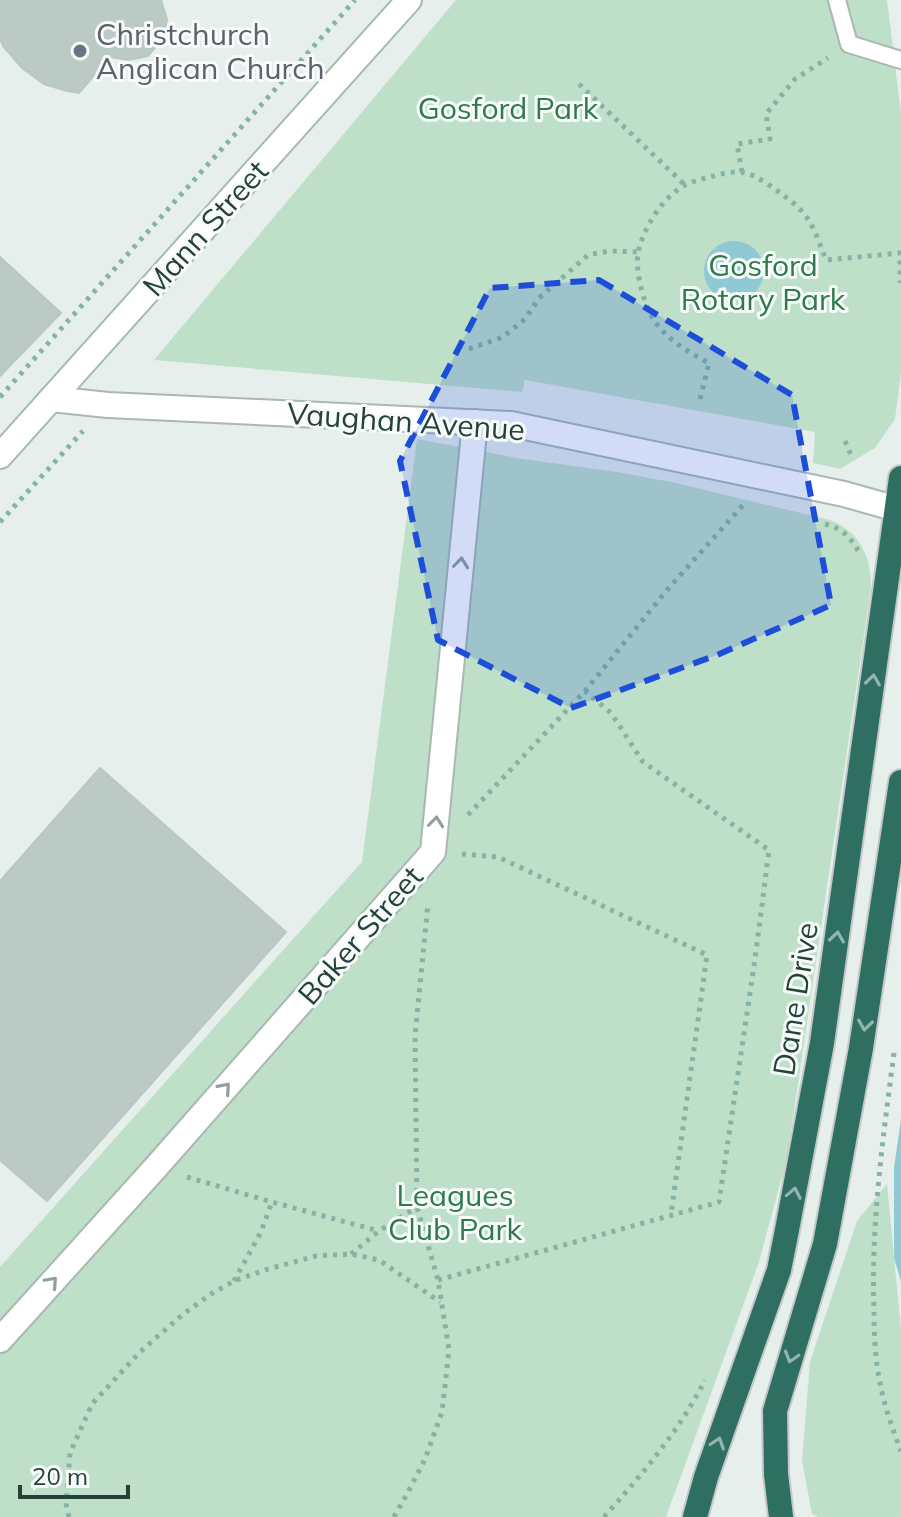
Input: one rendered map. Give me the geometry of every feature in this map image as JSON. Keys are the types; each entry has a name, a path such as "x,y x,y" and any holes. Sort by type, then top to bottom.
{"highway":[{"name":"Dane Drive","path":"695,1517 706,1477 779,1270 785,1243 822,1043 901,478"},
{"path":"781,1517 776,1474 775,1411 825,1244 861,1048 901,782"}],"street":[{"name":"Mann Street","path":"0,456 409,0"},
{"name":"Vaughan Avenue","path":"51,399 108,405 511,424 844,494 897,509"},
{"name":"Baker Street","path":"0,1340 433,852 475,422"}],"lane":[{"path":"837,0 849,44 901,60"}],"path":[{"path":"0,397 355,0"},
{"path":"742,172 737,144 770,139 766,114 795,79 849,44"},
{"path":"579,84 685,185"},
{"path":"700,399 709,363 691,354 655,322 640,283 639,252 648,226 661,206 685,185 742,172 771,186 793,202 806,216 826,260 900,253 900,283"},
{"path":"469,349 503,337 525,319 539,298 588,255 609,251 639,252"},
{"path":"0,522 92,421"},
{"path":"845,441 851,455"},
{"path":"394,1517 425,1459 442,1412 449,1350 438,1280 417,1207 415,1036 433,852 585,691 667,590 744,504 759,507"},
{"path":"820,523 845,533 861,554"},
{"path":"438,1280 719,1202 769,850 643,762 611,713 585,691"},
{"path":"433,852 498,857 707,955 671,1214"},
{"path":"895,1039 880,1161 872,1271 874,1336 880,1386 901,1451"},
{"path":"157,1166 379,1231"},
{"path":"234,1281 261,1232 272,1202"},
{"path":"351,1254 379,1231 417,1207"},
{"path":"69,1517 66,1504 70,1453 92,1404 139,1353 211,1294 234,1281 268,1269 316,1256 351,1254 379,1260 441,1302"},
{"path":"604,1517 653,1463 680,1424 710,1371"}],"highlighted area":[{"path":"599,280 792,395 831,605 717,655 571,708 438,640 400,461 490,288"}],"green space":[{"name":"Gosford Rotary Park","path":"456,0 887,0 901,113 901,373 895,419 875,448 840,469 813,463 815,432 525,380 522,392 154,360"},
{"name":"Leagues Club Park","path":"417,439 676,483 830,520 856,538 869,566 871,588 787,1158 759,1262 666,1517 0,1517 0,1267 362,862"},
{"path":"887,1184 901,1330 901,1517 818,1517 812,1514 802,1460 810,1362 857,1221"}],"water":[{"path":"734,241 756,249 764,271 756,293 734,301 712,293 704,271 712,249"},
{"path":"901,1119 901,1281 894,1258 894,1168"}],"building":[{"name":"Christchurch Anglican Church","path":"0,0 161,0 167,19 164,37 148,56 129,60 110,57 79,93 67,91 44,84 22,68 3,46 0,38"},
{"path":"0,257 61,313 0,376"},
{"path":"100,768 286,932 47,1201 0,1160 0,881"}],"place":[{"name":"Christchurch Anglican Church","path":"80,51"}],"park label":[{"name":"Gosford Park","path":"508,108"}]}
